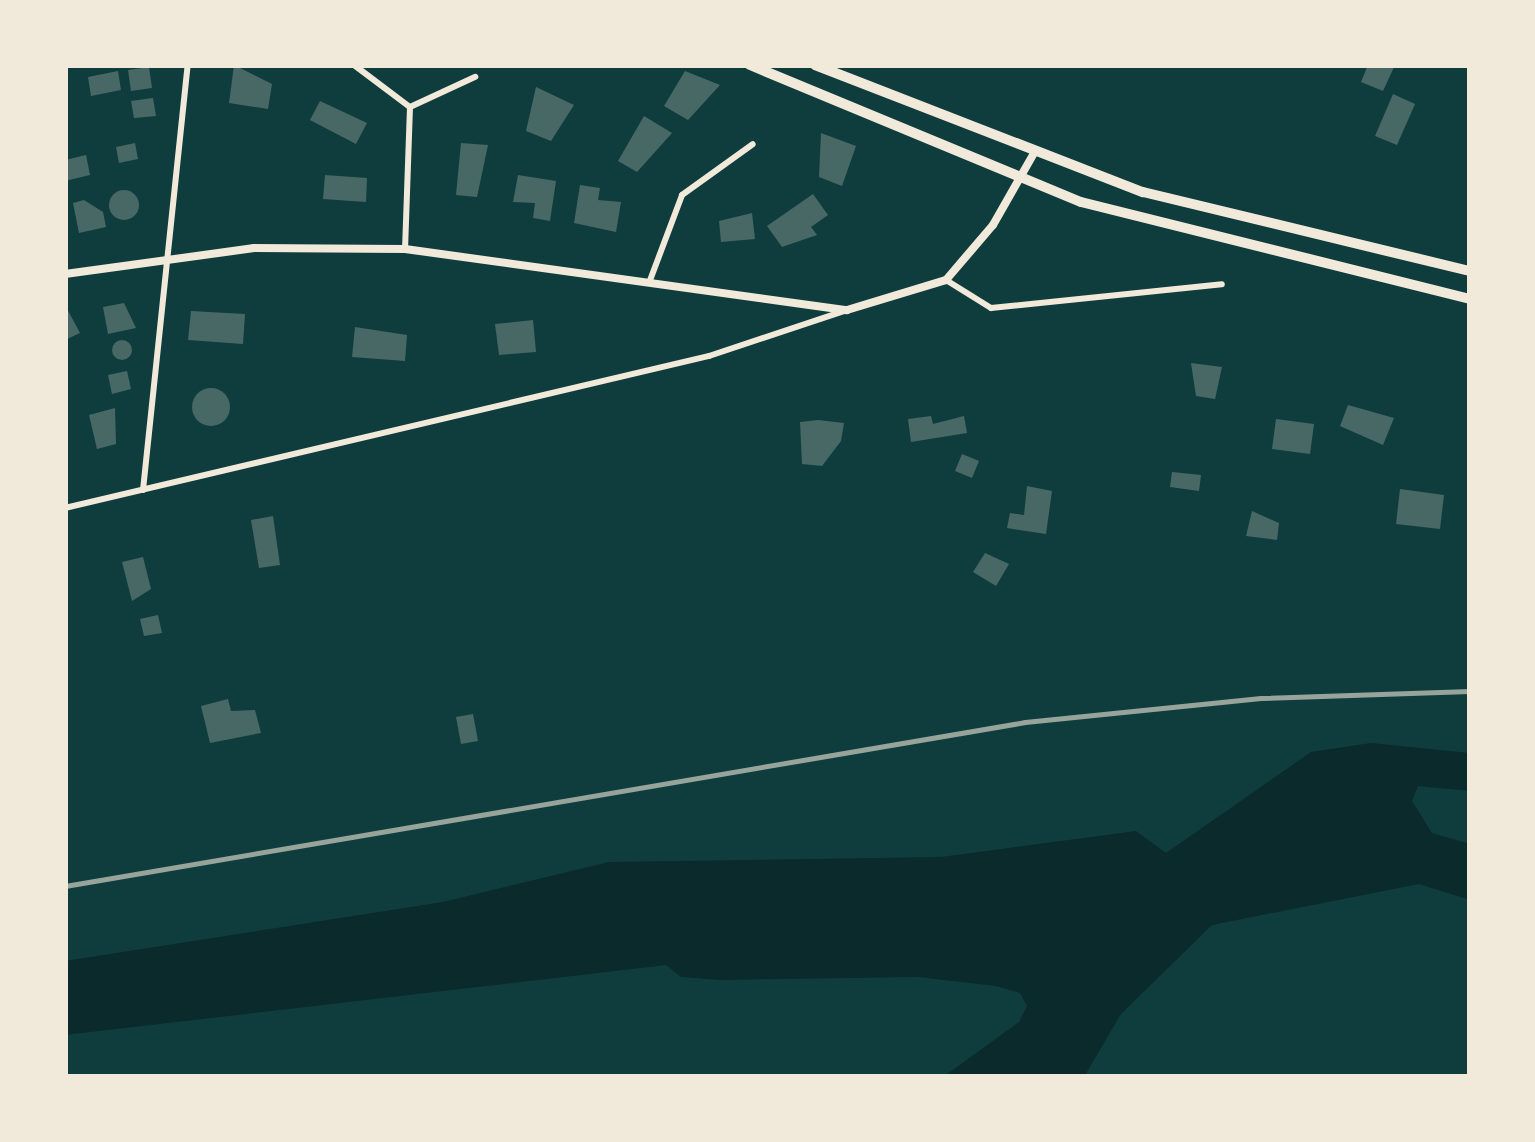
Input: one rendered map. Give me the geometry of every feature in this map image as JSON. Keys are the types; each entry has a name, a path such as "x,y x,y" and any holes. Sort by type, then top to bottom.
{"main road":[{"path":"750,65 1020,180 1225,245 1470,299"},
{"path":"815,65 1033,155 1259,226 1470,272"}],"street":[{"path":"142,490 188,65"},
{"path":"354,65 410,107"},
{"path":"410,107 475,77"},
{"path":"405,249 410,107"},
{"path":"650,283 682,195 754,144"},
{"path":"65,508 710,356 946,280 1020,180 1033,155"},
{"path":"65,274 168,256 405,249 847,310"},
{"path":"946,280 991,308 1222,284"}],"water":[{"path":"1371,743 1470,753 1470,791 1418,786 1412,801 1432,833 1470,844 1470,900 1419,884 1212,925 1121,1014 1084,1077 943,1077 1019,1022 1027,1006 1020,993 996,986 918,977 720,980 681,977 666,965 65,1035 65,961 443,902 609,862 941,857 1136,831 1166,853 1311,752"}],"building":[{"path":"234,65 272,84 268,109 229,103"},
{"path":"1368,65 1395,65 1383,91 1361,82"},
{"path":"149,67 152,88 131,91 128,70"},
{"path":"118,71 121,90 91,96 88,77"},
{"path":"685,71 720,85 688,120 664,106"},
{"path":"536,87 574,105 551,141 526,131"},
{"path":"1393,94 1415,104 1397,145 1375,136"},
{"path":"153,98 156,116 134,118 131,101"},
{"path":"320,101 367,123 356,144 310,120"},
{"path":"644,116 672,133 637,172 618,161"},
{"path":"821,133 856,146 842,186 819,177"},
{"path":"135,143 138,159 119,163 116,147"},
{"path":"461,143 488,145 477,197 456,195"},
{"path":"86,155 90,175 65,181 65,160"},
{"path":"325,175 367,178 366,202 323,199"},
{"path":"518,175 556,181 550,221 533,218 535,203 513,202"},
{"path":"580,185 600,188 598,200 621,202 616,232 574,223"},
{"path":"124,190 138,199 139,205 130,219 124,220 110,211 109,205 118,191"},
{"path":"813,194 828,215 811,227 817,235 782,247 767,226"},
{"path":"84,200 103,212 106,227 79,233 73,203"},
{"path":"752,213 755,239 721,242 719,221"},
{"path":"124,303 136,328 108,334 103,307"},
{"path":"65,305 80,333 67,339 65,360"},
{"path":"191,311 245,314 243,344 188,340"},
{"path":"533,320 536,352 499,355 495,324"},
{"path":"355,327 407,335 405,361 352,357"},
{"path":"122,340 132,350 122,360 112,350"},
{"path":"1191,363 1222,367 1215,399 1196,396"},
{"path":"127,371 131,389 112,394 108,375"},
{"path":"211,388 224,394 230,407 224,420 211,426 198,420 192,407 198,394"},
{"path":"1348,405 1394,418 1383,445 1340,426"},
{"path":"115,408 116,444 97,449 89,415"},
{"path":"931,416 933,424 964,416 967,433 911,442 908,419"},
{"path":"1276,419 1314,424 1310,454 1272,449"},
{"path":"800,422 844,423 841,441 822,466 802,464"},
{"path":"962,454 979,461 972,478 955,471"},
{"path":"1172,472 1201,475 1199,491 1170,487"},
{"path":"1027,486 1052,491 1046,534 1007,528 1010,513 1024,515"},
{"path":"1400,489 1444,495 1440,529 1396,524"},
{"path":"1252,511 1279,523 1277,540 1246,536"},
{"path":"273,516 280,565 259,568 251,520"},
{"path":"985,553 1009,564 996,586 973,572"},
{"path":"143,557 151,589 132,601 122,562"},
{"path":"158,615 162,633 144,636 140,619"},
{"path":"228,699 231,711 255,710 261,733 210,743 201,706"},
{"path":"473,714 478,741 461,744 456,717"}],"railway":[{"path":"65,886 1025,722 1261,698 1470,691"}]}
